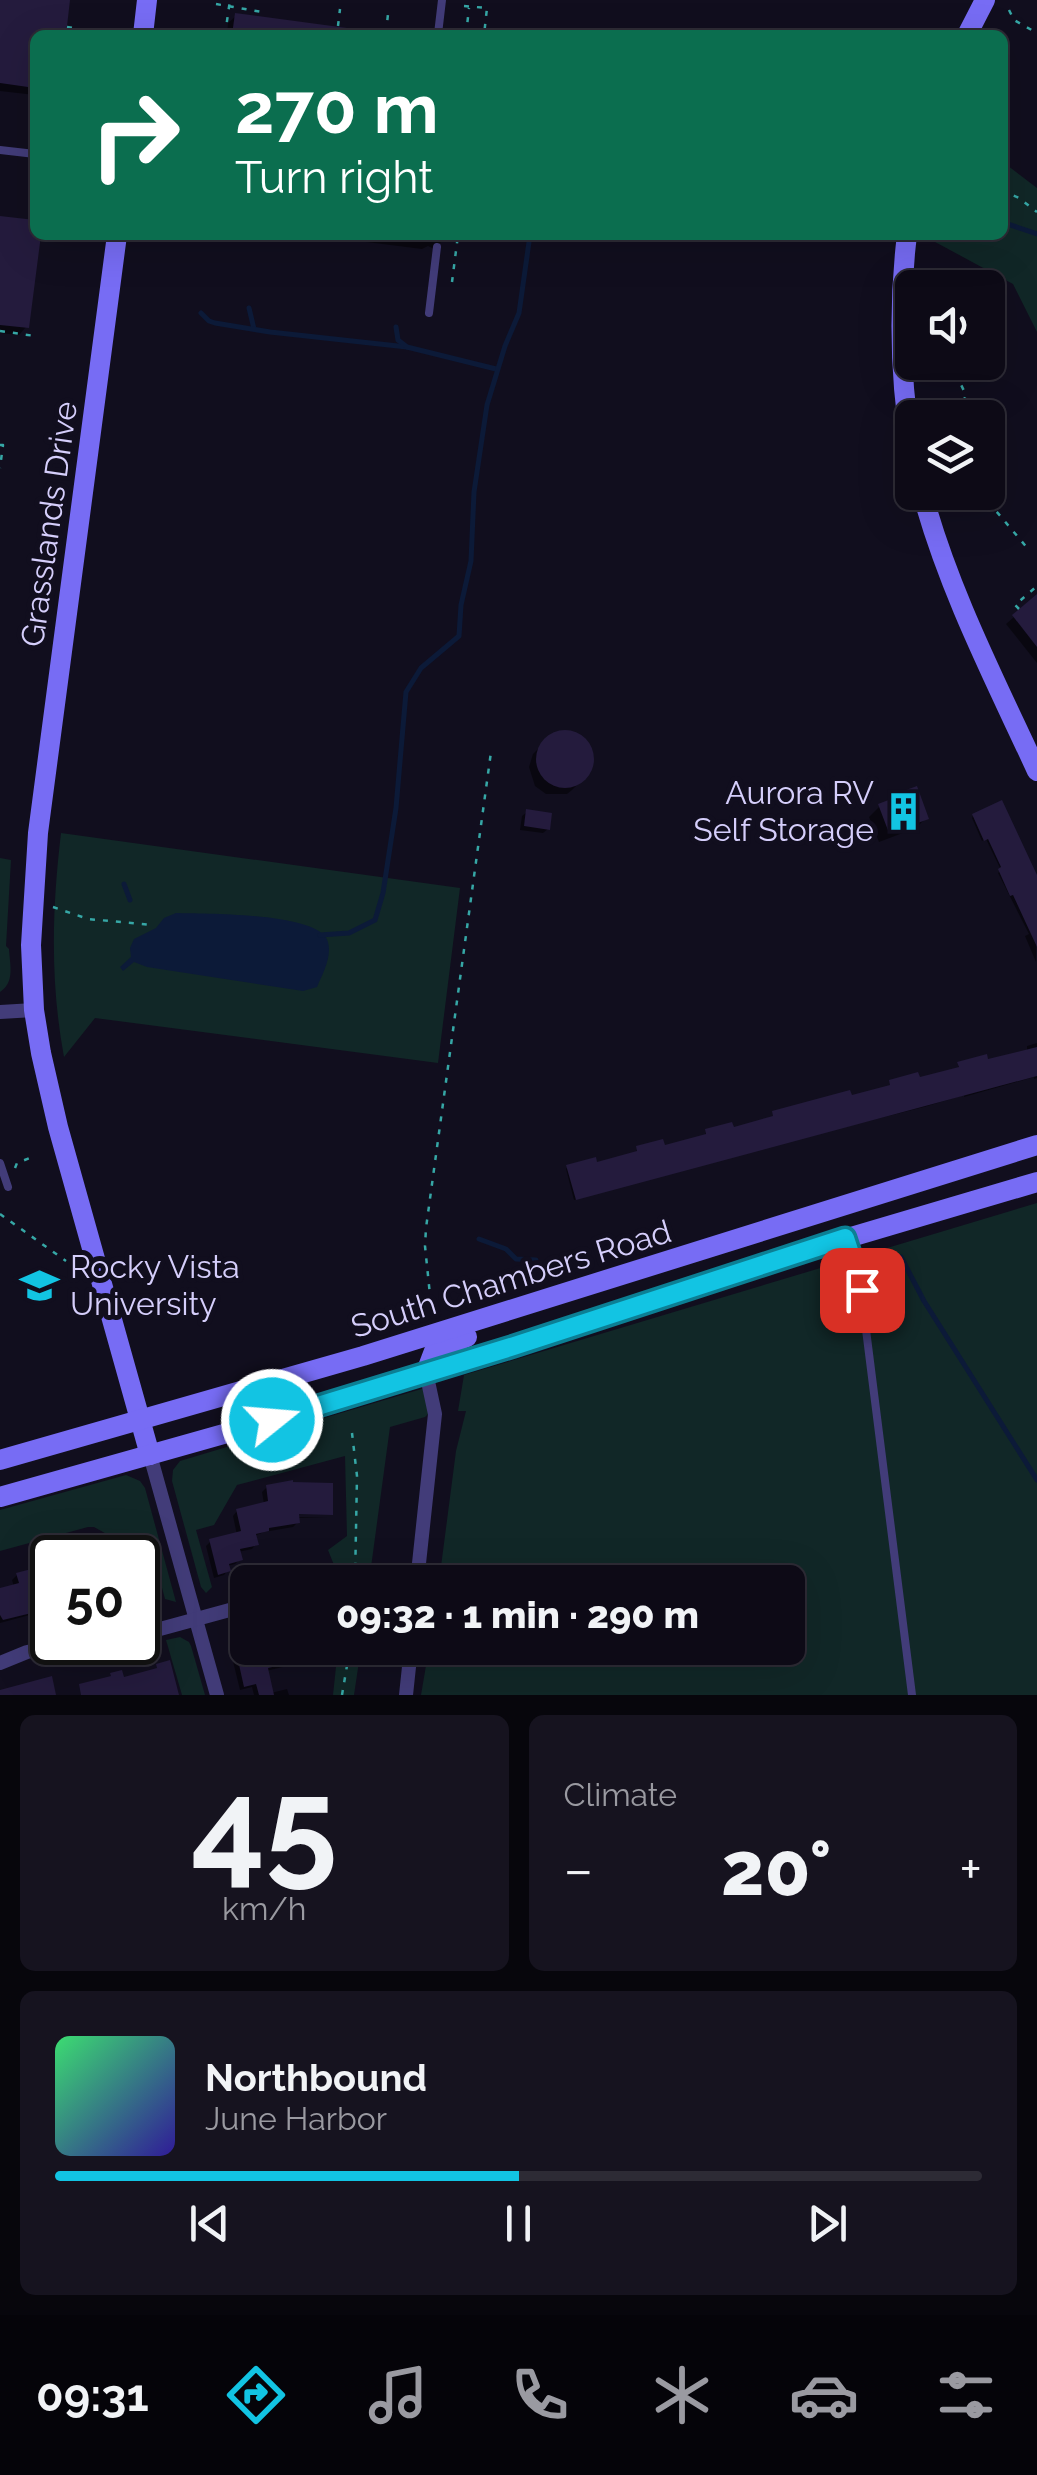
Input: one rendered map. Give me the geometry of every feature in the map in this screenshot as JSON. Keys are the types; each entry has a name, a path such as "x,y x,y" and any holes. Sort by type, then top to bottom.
{"main road":[{"path":"143,30 147,0"},
{"path":"970,30 985,0"},
{"name":"Grasslands Drive","path":"116,240 41,813 31,945 34,1010 55,1115 150,1456"},
{"path":"905,400 901,350 906,240"},
{"path":"928,510 948,572 1037,770"},
{"name":"South Chambers Road","path":"0,1460 438,1333 1037,1145"},
{"name":"South Chambers Road","path":"0,1497 302,1412 845,1238 1037,1182"},
{"path":"426,1372 434,1351 516,1322 555,1297"}],"street":[{"path":"0,1012 34,1010"},
{"path":"420,1565 435,1414 426,1372"},
{"name":"Grasslands Drive","path":"150,1456 217,1695"},
{"path":"160,1629 230,1609"},
{"path":"0,1663 30,1651"},
{"path":"406,1695 409,1665"}],"lane":[{"path":"438,30 442,0"},
{"path":"0,150 30,153"},
{"path":"429,314 437,247"},
{"path":"0,1163 8,1187"},
{"path":"845,1238 862,1290 912,1695"}],"path":[{"path":"226,30 230,0"},
{"path":"216,4 262,12"},
{"path":"464,6 487,8 485,30"},
{"path":"467,30 470,6"},
{"path":"338,26 340,9"},
{"path":"1010,10 1017,22 1037,33"},
{"path":"386,30 388,14"},
{"path":"66,27 73,28"},
{"path":"1008,194 1037,212"},
{"path":"452,282 457,240"},
{"path":"0,331 34,336"},
{"path":"0,444 0,468"},
{"path":"996,510 1030,550"},
{"path":"1019,609 1015,604 1037,586"},
{"path":"438,1333 431,1312 426,1228 491,752"},
{"path":"32,903 88,918 152,926"},
{"path":"16,1168 17,1163 35,1156"},
{"path":"0,1214 66,1261"},
{"path":"352,1433 357,1476 355,1565"},
{"path":"342,1695 347,1665"}],"green space":[{"path":"1008,166 1037,188 1037,332 1013,284 1005,280 1005,270 987,270 931,240 1008,240"},
{"path":"61,833 460,888 438,1063 95,1018 64,1057 54,945"},
{"path":"0,858 11,860 6,946 10,973 0,992"},
{"path":"1037,1203 1037,1695 421,1695 426,1665 805,1665 805,1565 441,1565 456,1451 466,1411 458,1411 464,1375"},
{"path":"428,1387 431,1411 425,1417 390,1427 371,1565 334,1565 328,1550 347,1536 345,1456 237,1485 214,1525 196,1530 212,1587 206,1593 201,1587 172,1481 173,1470 180,1461"},
{"path":"126,1475 145,1488 158,1535 108,1535 88,1527 59,1535 30,1535 30,1543 0,1551 0,1510"},
{"path":"160,1543 176,1602 165,1599 160,1580"},
{"path":"180,1637 191,1646 205,1695 182,1695 166,1640"},
{"path":"336,1665 358,1665 354,1695 333,1695"}],"water":[{"path":"176,913 284,920 320,932 328,942 329,953 317,987 303,991 134,962 123,971 120,967 131,957 134,939"}],"building":[{"path":"0,0 70,0 67,30 30,30 30,87 0,83"},
{"path":"235,13 347,28 347,30 233,30"},
{"path":"0,216 30,219 30,240 40,240 29,328 0,325"},
{"path":"1037,594 1037,647 1012,615"},
{"path":"565,730 586,738 594,759 586,780 565,788 544,780 536,759 544,738"},
{"name":"Aurora RV Self Storage","path":"917,786 929,819 889,833 878,804"},
{"path":"1002,800 1037,875 1037,947 1013,895 1010,896 988,839 984,841 972,814"},
{"path":"526,809 552,813 550,830 524,826"},
{"path":"1037,1047 1037,1076 576,1200 566,1165 596,1157 597,1162 663,1139 665,1145 732,1122 734,1127 773,1116 772,1111 850,1090 852,1095 890,1085 889,1080 918,1072 920,1077 959,1067 957,1062 987,1054 988,1059"},
{"path":"293,1480 333,1483 333,1515 299,1514 300,1523 256,1534 259,1545 240,1549 243,1560 229,1564 230,1571 218,1575 209,1539 241,1531 236,1509 268,1501 266,1485"},
{"path":"30,1569 30,1613 3,1620 0,1588 19,1583 16,1573"},
{"path":"170,1660 179,1695 81,1695 79,1684 122,1670 124,1677 157,1668"},
{"path":"239,1665 281,1665 268,1668 274,1695 259,1695 256,1684 244,1687"},
{"path":"52,1676 56,1695 0,1695 0,1690"}],"waterway":[{"path":"1008,224 1037,234"},
{"path":"320,935 349,933 375,920 396,808 406,692 421,668 459,636 487,405 519,313 529,240"},
{"path":"249,308 254,329"},
{"path":"201,313 215,323 407,347"},
{"path":"396,327 398,340 407,347 496,369"},
{"path":"124,884 130,900"},
{"path":"479,1239 506,1249 516,1259 536,1260"},
{"path":"901,1257 924,1301 1037,1480"}],"place":[{"name":"Aurora RV Self Storage","path":"904,811"},
{"name":"Rocky Vista University","path":"40,1285"}],"route":[{"path":"272,1420 845,1238 862,1290"}]}
